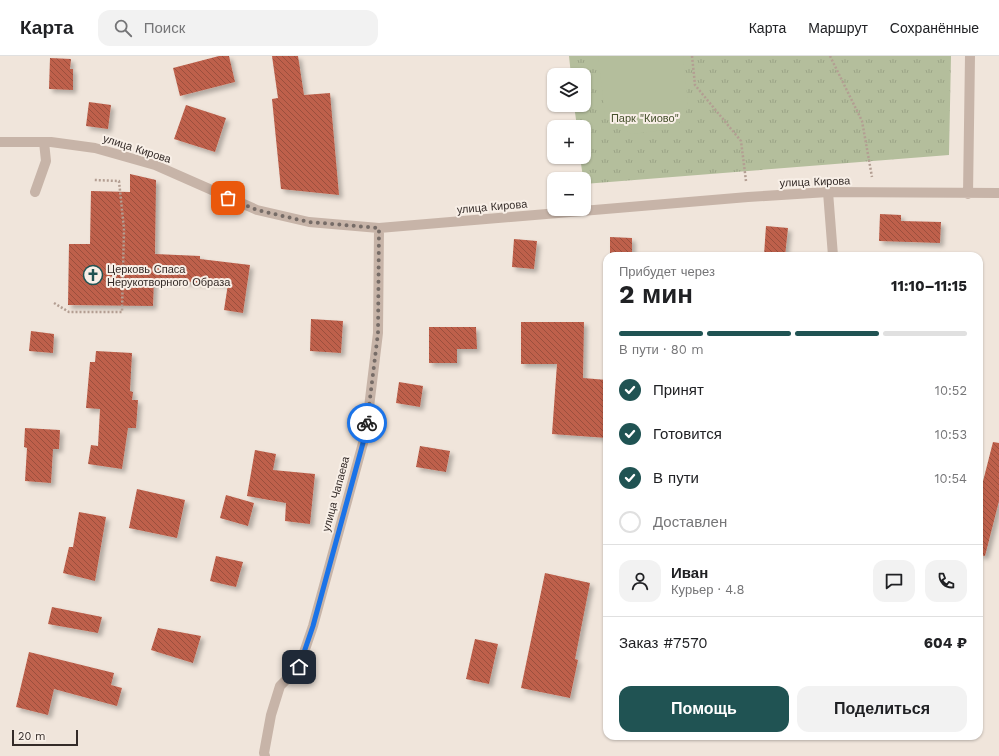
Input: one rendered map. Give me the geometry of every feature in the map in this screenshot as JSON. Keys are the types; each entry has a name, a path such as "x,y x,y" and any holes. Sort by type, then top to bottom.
{"street":[{"path":"968,194 970,56"},
{"name":"улица Кирова","path":"0,142 44,142 95,148 155,165 257,210 309,222 379,228 748,197 828,192 999,193"},
{"path":"35,192 46,161 44,142"},
{"path":"828,192 833,252"},
{"name":"улица Чапаева","path":"265,756 264,753 271,715 280,686 299,667 313,626 366,432 378,333 379,228"}],"path":[{"path":"692,56 695,85 741,141 748,197"},
{"path":"830,56 862,121 875,192"},
{"path":"54,303 69,312 122,312 124,229 118,180 94,180"}],"green space":[{"name":"Парк \"Киово\"","path":"569,56 951,56 949,155 591,183 591,172 582,172 581,164 591,164 591,120 576,120 575,112 591,112 591,68 570,68"},
{"path":"598,56 683,56 688,103 685,118 671,129 633,134 615,127 605,115"}],"building":[{"path":"219,56 229,56 235,82 180,96 173,68"},
{"path":"272,56 298,56 304,95 330,93 339,195 281,189 272,99 278,98"},
{"path":"50,58 71,59 70,69 73,69 73,90 49,89"},
{"path":"89,102 111,105 108,129 86,126"},
{"path":"186,105 226,118 215,152 174,139"},
{"path":"130,174 156,180 155,254 200,256 200,259 250,265 243,313 224,310 228,284 154,280 153,306 68,305 69,244 90,244 91,191 130,192"},
{"path":"880,214 901,215 901,221 941,222 940,243 879,241"},
{"path":"766,226 788,228 785,252 764,252"},
{"path":"610,237 632,238 632,252 610,252"},
{"path":"514,239 537,241 534,269 512,267"},
{"path":"311,319 343,321 341,353 310,351"},
{"path":"521,322 584,322 583,378 603,380 603,438 552,434 557,364 521,364"},
{"path":"429,327 476,327 477,349 457,349 457,363 429,363"},
{"path":"31,331 54,334 53,353 29,351"},
{"path":"96,351 132,353 130,391 133,392 132,400 138,400 136,428 128,428 122,469 88,464 91,445 98,446 100,409 86,408 90,362 95,362"},
{"path":"399,382 423,386 420,407 396,403"},
{"path":"25,428 60,430 59,449 53,449 51,483 25,481 27,448 24,447"},
{"path":"993,442 999,443 999,501 985,556 983,556 983,481"},
{"path":"420,446 450,451 446,472 416,467"},
{"path":"255,450 276,454 273,470 315,474 310,524 285,521 286,503 247,496"},
{"path":"137,489 185,500 177,538 129,528"},
{"path":"226,495 254,503 248,526 220,518"},
{"path":"79,512 106,517 95,581 63,573 69,547 73,547"},
{"path":"216,556 243,562 236,587 210,581"},
{"path":"545,573 590,583 575,659 578,660 570,698 521,688"},
{"path":"52,607 102,617 98,633 48,624"},
{"path":"158,628 201,636 193,663 151,650"},
{"path":"475,639 498,644 489,684 466,679"},
{"path":"29,652 114,673 111,685 122,688 117,706 54,689 48,715 16,707"}],"way so far":[{"path":"228,198 257,210 309,222 379,228 378,333 367,423"}],"place":[{"name":"Церковь Спаса Нерукотворного Образа","path":"93,275"}],"route":[{"path":"299,667 313,626 366,432 367,423"}]}
